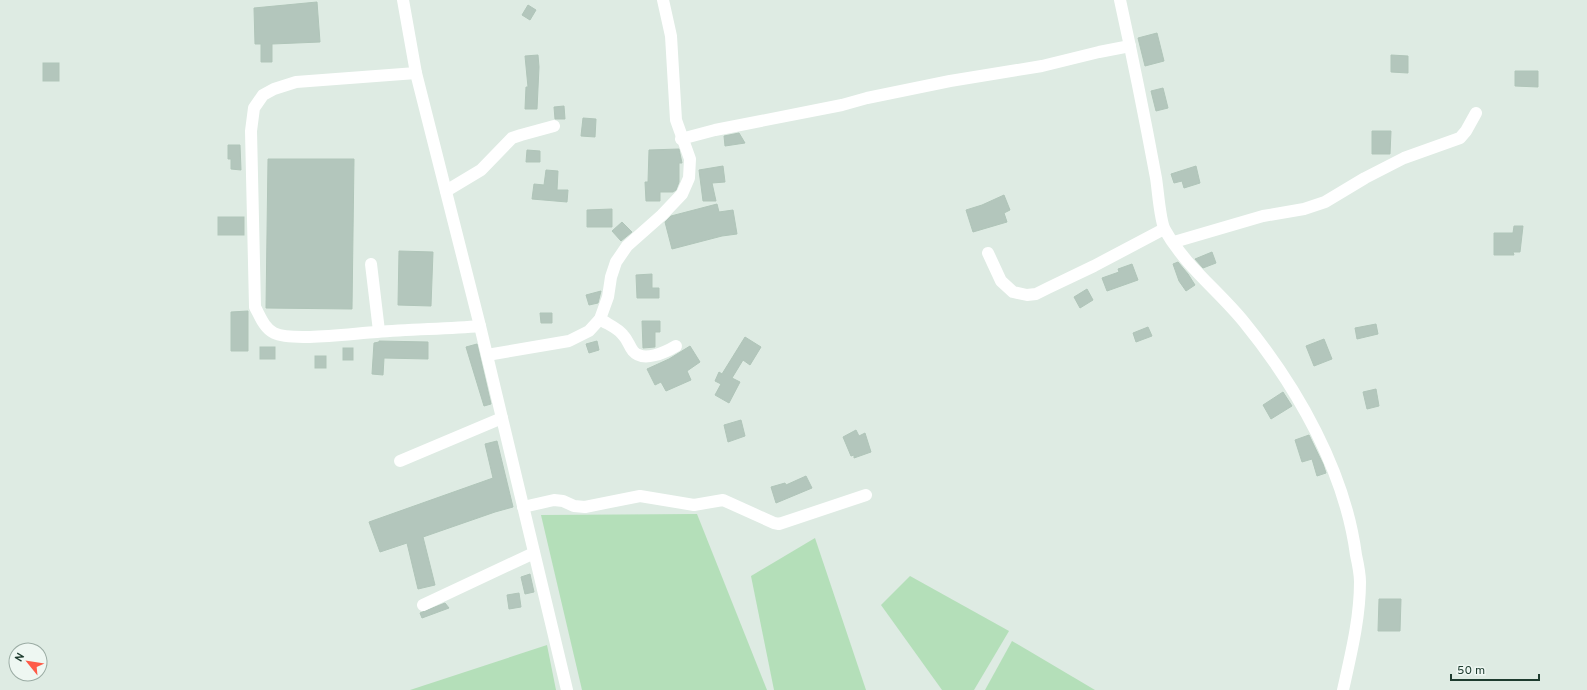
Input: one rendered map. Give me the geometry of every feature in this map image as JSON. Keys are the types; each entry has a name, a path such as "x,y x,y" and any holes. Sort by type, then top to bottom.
{"street":[{"path":"403,0 416,74 480,326 567,690"},
{"path":"487,356 569,341 589,331 600,319 608,297 611,277 616,262 627,246 662,215 682,194 689,178 690,160 676,120 670,36 663,0"},
{"path":"1120,0 1164,229 1196,270 1236,311 1264,347 1292,390 1333,469 1350,521 1360,580 1358,615 1354,645 1344,690"},
{"path":"682,139 715,130 842,105 867,98 950,81 1042,66 1130,46"},
{"path":"416,74 296,82 274,89 263,95 254,108 250,131 255,307 264,325 274,333 294,337 480,326"},
{"path":"1174,242 1263,216 1304,209 1325,202 1365,178 1404,158 1458,140 1466,131 1476,113"},
{"path":"446,191 481,170 512,138 521,134 554,126"},
{"path":"988,253 1001,281 1013,292 1027,295 1036,294 1094,266 1164,229"},
{"path":"371,264 379,332"},
{"path":"600,319 621,333 627,339 633,351 642,357 654,355 676,346"},
{"path":"400,460 502,418"},
{"path":"523,507 554,500 563,501 574,506 585,507 640,496 694,505 723,500 779,524 866,495"},
{"path":"423,605 534,553"}],"green space":[{"path":"697,514 767,690 582,690 541,515"},
{"path":"815,538 866,690 774,690 751,576"},
{"path":"910,576 1009,631 974,690 942,690 881,605"},
{"path":"1012,641 1095,690 985,690"},
{"path":"547,645 556,690 410,690"}],"building":[{"path":"317,2 320,42 272,44 272,62 261,62 261,44 255,44 254,8"},
{"path":"528,5 536,10 530,20 522,15"},
{"path":"1157,33 1164,61 1145,66 1138,38"},
{"path":"538,55 539,67 537,109 525,109 526,87 528,87 525,56"},
{"path":"1391,55 1408,56 1408,73 1391,72"},
{"path":"43,63 59,63 59,81 43,81"},
{"path":"1515,71 1538,71 1538,87 1515,86"},
{"path":"1163,88 1168,108 1156,111 1151,91"},
{"path":"564,106 565,119 555,119 554,107"},
{"path":"583,118 596,119 595,137 581,136"},
{"path":"1372,131 1391,131 1390,154 1372,154"},
{"path":"739,133 745,143 725,146 724,136"},
{"path":"228,145 240,145 241,170 231,169 231,159 228,159"},
{"path":"679,149 682,163 679,163 679,182 676,190 673,192 660,192 660,201 646,201 645,182 648,182 649,150"},
{"path":"527,150 540,151 540,162 526,162"},
{"path":"268,159 354,159 352,309 266,308"},
{"path":"723,166 725,182 712,183 716,201 703,201 699,170"},
{"path":"1196,166 1200,183 1184,188 1182,181 1174,183 1171,174"},
{"path":"546,170 558,171 557,190 568,190 567,202 532,199 534,184 544,185"},
{"path":"1004,195 1010,210 1004,213 1007,222 973,232 966,210 982,205"},
{"path":"717,204 719,212 733,210 737,234 722,236 672,249 665,222 671,216"},
{"path":"612,209 612,227 587,227 587,210"},
{"path":"218,217 244,217 244,235 218,235"},
{"path":"622,222 632,232 621,241 612,231"},
{"path":"1514,226 1523,226 1520,252 1513,252 1514,255 1494,255 1494,233 1513,233"},
{"path":"399,251 433,252 431,306 398,305"},
{"path":"1212,252 1216,263 1203,268 1195,259"},
{"path":"1178,262 1195,285 1186,291 1179,281 1173,264"},
{"path":"1132,264 1138,280 1107,291 1102,278 1119,272 1118,269"},
{"path":"652,274 652,288 659,288 659,298 637,298 636,275"},
{"path":"1087,289 1093,300 1080,308 1074,297"},
{"path":"601,291 598,303 589,305 586,295"},
{"path":"248,311 248,351 231,351 231,312"},
{"path":"540,313 552,313 552,323 541,323"},
{"path":"642,321 660,321 660,332 655,332 655,347 643,348"},
{"path":"1376,324 1378,334 1357,339 1355,328"},
{"path":"1148,327 1152,336 1136,342 1133,333"},
{"path":"745,337 761,347 750,365 743,360 732,378 740,382 729,403 715,395 721,384 715,381 719,372 722,374"},
{"path":"1324,339 1332,359 1314,366 1306,346"},
{"path":"379,341 428,342 428,359 384,358 383,375 372,374 374,343"},
{"path":"597,341 599,350 589,353 586,344"},
{"path":"477,344 491,404 484,406 466,347"},
{"path":"690,346 700,362 687,371 691,380 666,391 661,382 655,385 647,369 669,359"},
{"path":"260,347 275,347 275,359 260,359"},
{"path":"343,348 353,348 353,360 343,360"},
{"path":"315,356 326,356 326,368 315,368"},
{"path":"1376,389 1379,406 1367,409 1363,392"},
{"path":"1283,392 1292,406 1271,419 1263,405"},
{"path":"741,420 745,436 728,442 724,425"},
{"path":"856,430 859,436 865,433 871,452 854,458 854,455 851,456 843,437"},
{"path":"1309,435 1326,473 1317,476 1312,459 1302,462 1295,440"},
{"path":"497,441 513,507 423,537 435,585 418,589 407,543 380,552 369,522 493,478 485,444"},
{"path":"806,476 812,488 776,503 771,487 785,483 786,485"},
{"path":"530,574 534,592 525,594 521,577"},
{"path":"519,593 521,607 509,609 507,595"},
{"path":"1379,599 1401,599 1400,631 1378,631"},
{"path":"445,603 449,608 422,618 420,613"}]}
